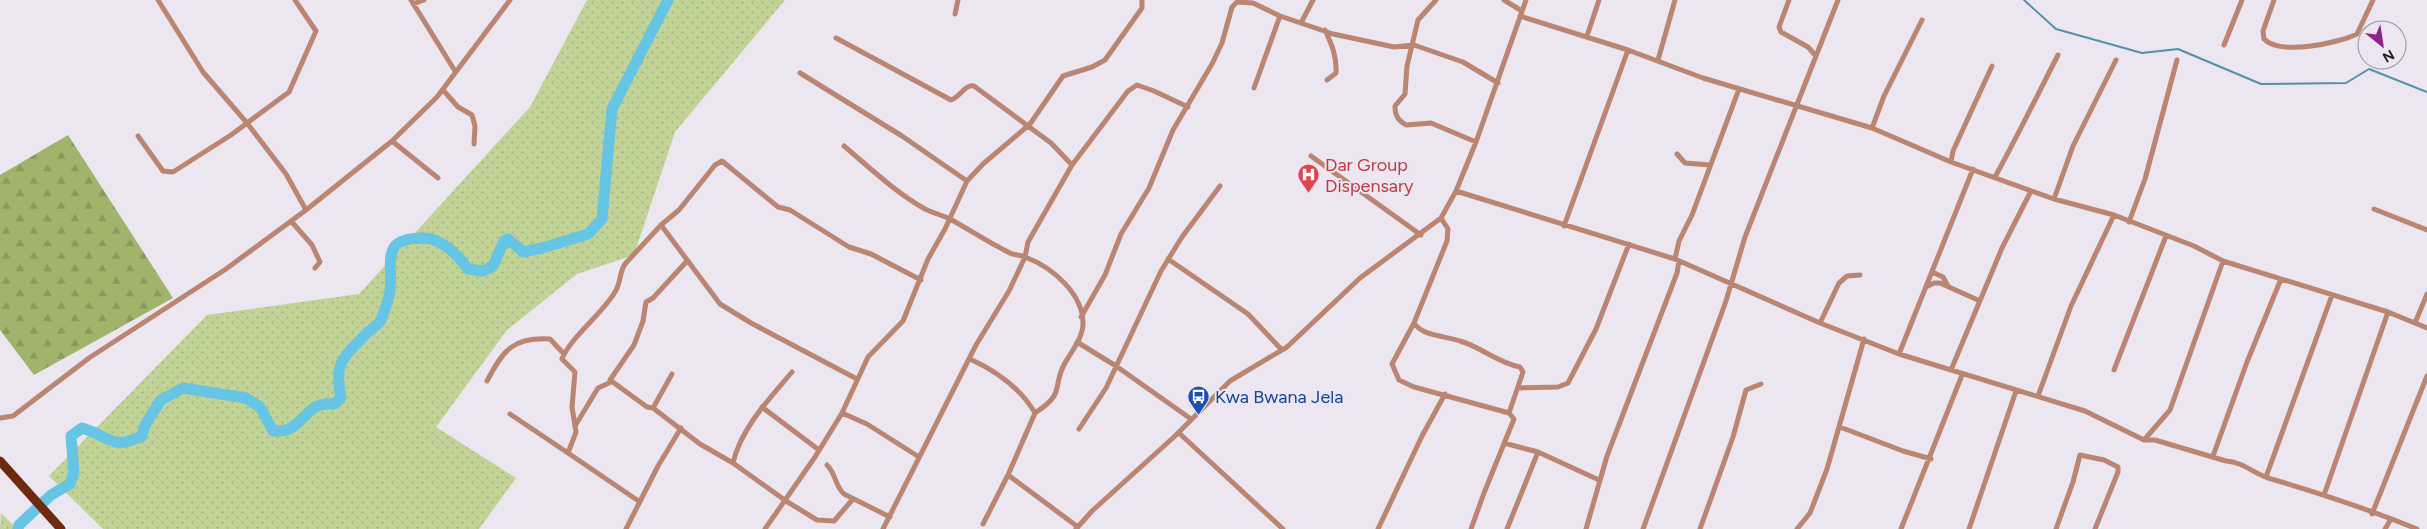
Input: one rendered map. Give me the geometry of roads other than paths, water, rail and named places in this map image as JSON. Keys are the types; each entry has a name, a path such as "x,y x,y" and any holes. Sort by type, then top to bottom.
{"highway":[{"path":"0,461 61,529"}],"street":[{"path":"158,0 203,72 247,123 286,174 306,210"},
{"path":"138,136 163,171 168,172 196,159 290,92 316,31 295,0"},
{"path":"424,0 412,2 455,71"},
{"path":"0,418 6,418 19,412 89,358 226,269 306,210 392,141 443,90 455,71 510,0"},
{"path":"955,14 958,0"},
{"path":"765,529 786,501 842,412 868,357 904,322 928,260 935,250 968,181 983,164 1028,126 1063,76 1092,67 1105,60 1142,8 1142,0"},
{"path":"1301,23 1313,0"},
{"path":"1436,0 1418,20 1414,45 1407,66 1405,94 1395,106 1398,118 1409,126 1431,123 1441,125 1476,142"},
{"path":"1504,0 1522,10"},
{"path":"1008,475 1077,528 1179,433 1230,380 1282,350 1306,332 1360,278 1441,218 1456,191 1476,142 1526,0"},
{"path":"1587,36 1599,0"},
{"path":"1658,60 1675,0"},
{"path":"1789,0 1779,27 1780,32 1808,47 1816,56"},
{"path":"1643,529 1732,283 1745,237 1838,0"},
{"path":"2224,45 2242,0"},
{"path":"2274,0 2263,31 2264,39 2274,45 2292,48 2332,42 2357,34 2373,0"},
{"path":"1081,317 1105,275 1118,242 1149,188 1173,130 1188,107 1222,43 1234,4 1241,1 1253,1 1280,16 1325,30 1394,46 1414,45 1463,62 1498,83"},
{"path":"1254,88 1280,16"},
{"path":"1520,16 1587,36 1739,89 1872,128 1951,162 1995,176 2031,191 2114,215 2194,246 2223,261 2388,312 2427,328"},
{"path":"1872,128 1884,96 1922,20"},
{"path":"1325,30 1335,54 1336,64 1336,73 1327,80"},
{"path":"836,38 951,100 958,97 967,87 974,86 1051,143 1072,164"},
{"path":"1564,226 1628,50"},
{"path":"1995,176 2030,114 2038,93 2058,56"},
{"path":"2054,199 2073,146 2116,60"},
{"path":"2130,222 2145,179 2177,60"},
{"path":"1951,162 1953,151 1992,66"},
{"path":"800,73 902,136 968,181"},
{"path":"883,529 970,358 1009,291 1025,257 1028,242 1072,164 1128,91 1136,86 1154,91 1188,107"},
{"path":"1586,529 1599,480 1677,273 1679,242 1692,215 1739,89"},
{"path":"443,90 458,106 472,115 475,126 474,144"},
{"path":"392,141 438,178"},
{"path":"844,146 890,184 925,209 949,219 1011,253 1025,257 1065,282 1077,302 1082,332 1063,366 1058,392 1051,402 1035,412 1008,475 983,524"},
{"path":"1677,154 1685,163 1710,165"},
{"path":"1311,156 1319,159 1348,183 1420,235"},
{"path":"568,454 576,432 572,407 575,372 562,359 564,354 604,309 620,281 620,270 661,225 679,210 715,165 722,161 778,207 790,210 849,247 871,254 921,280"},
{"path":"1899,354 1973,169"},
{"path":"1079,430 1106,388 1152,287 1168,259 1220,186"},
{"path":"1456,191 1677,260 1820,323 1899,354 1962,375 2086,411 2144,440 2155,440 2226,461 2236,462 2266,477 2324,495 2417,529"},
{"path":"1951,370 2002,248 2031,191"},
{"path":"2374,209 2427,230"},
{"path":"2038,396 2071,306 2114,215"},
{"path":"1441,218 1448,229 1447,241 1414,323 1392,366 1396,376 1403,382 1508,413 1514,419 1471,529"},
{"path":"291,221 312,245 320,262 315,268"},
{"path":"661,225 720,304 751,323 857,379"},
{"path":"2114,370 2166,236"},
{"path":"1519,388 1558,386 1568,383 1596,329 1628,244"},
{"path":"1168,259 1248,314 1282,350"},
{"path":"611,382 610,378 634,345 643,320 646,302 653,298 687,261"},
{"path":"2144,440 2160,425 2170,410 2223,261"},
{"path":"1932,272 1943,277 1949,287"},
{"path":"1820,323 1839,283 1850,274 1860,275"},
{"path":"2213,456 2246,362 2281,279"},
{"path":"1924,289 1938,282 1980,301"},
{"path":"2415,323 2427,294"},
{"path":"2266,477 2332,295"},
{"path":"2324,495 2388,312"},
{"path":"1414,323 1423,330 1466,342 1509,365 1520,367 1522,372 1519,388 1508,413"},
{"path":"487,381 503,354 516,343 524,340 550,339 564,354"},
{"path":"1797,529 1810,513 1840,427 1864,339"},
{"path":"1077,342 1116,366 1191,419"},
{"path":"970,358 995,370 1027,401 1035,412"},
{"path":"733,463 762,407 792,372"},
{"path":"653,408 672,374"},
{"path":"1901,529 1931,458 1962,375"},
{"path":"2372,514 2427,376"},
{"path":"611,382 646,407 653,408 700,444 733,463 786,501 817,520 830,522 838,517 854,499"},
{"path":"575,426 598,388 611,382"},
{"path":"1700,529 1733,437 1746,390 1761,384"},
{"path":"1969,529 2016,391"},
{"path":"1378,529 1422,436 1445,394"},
{"path":"762,407 818,450"},
{"path":"842,412 867,424 919,457"},
{"path":"510,414 640,502"},
{"path":"1840,427 1931,458"},
{"path":"626,529 658,466 681,428"},
{"path":"1179,433 1283,529"},
{"path":"1504,443 1538,452 1599,480"},
{"path":"1507,529 1538,452"},
{"path":"2056,529 2073,482 2080,455 2104,460 2118,467 2118,472 2096,529"},
{"path":"827,465 832,470 840,490 890,517"},
{"path":"2385,529 2391,519"}],"waterway":[{"path":"18,529 19,525 51,495 70,484 74,472 71,436 82,428 117,442 132,440 142,436 145,425 161,400 183,388 246,398 260,407 273,431 289,429 313,408 325,404 334,404 341,398 339,376 342,362 351,349 381,320 390,291 390,261 394,247 400,242 423,238 437,241 449,248 468,269 483,271 493,266 504,241 508,239 523,252 588,234 602,219 612,109 668,0"},
{"path":"2024,0 2056,29 2142,53 2178,49 2261,84 2346,83 2369,69 2427,92"}],"place":[{"name":"Dar Group Dispensary","path":"1309,194"},
{"name":"Kwa Bwana Jela","path":"1199,416"}]}
